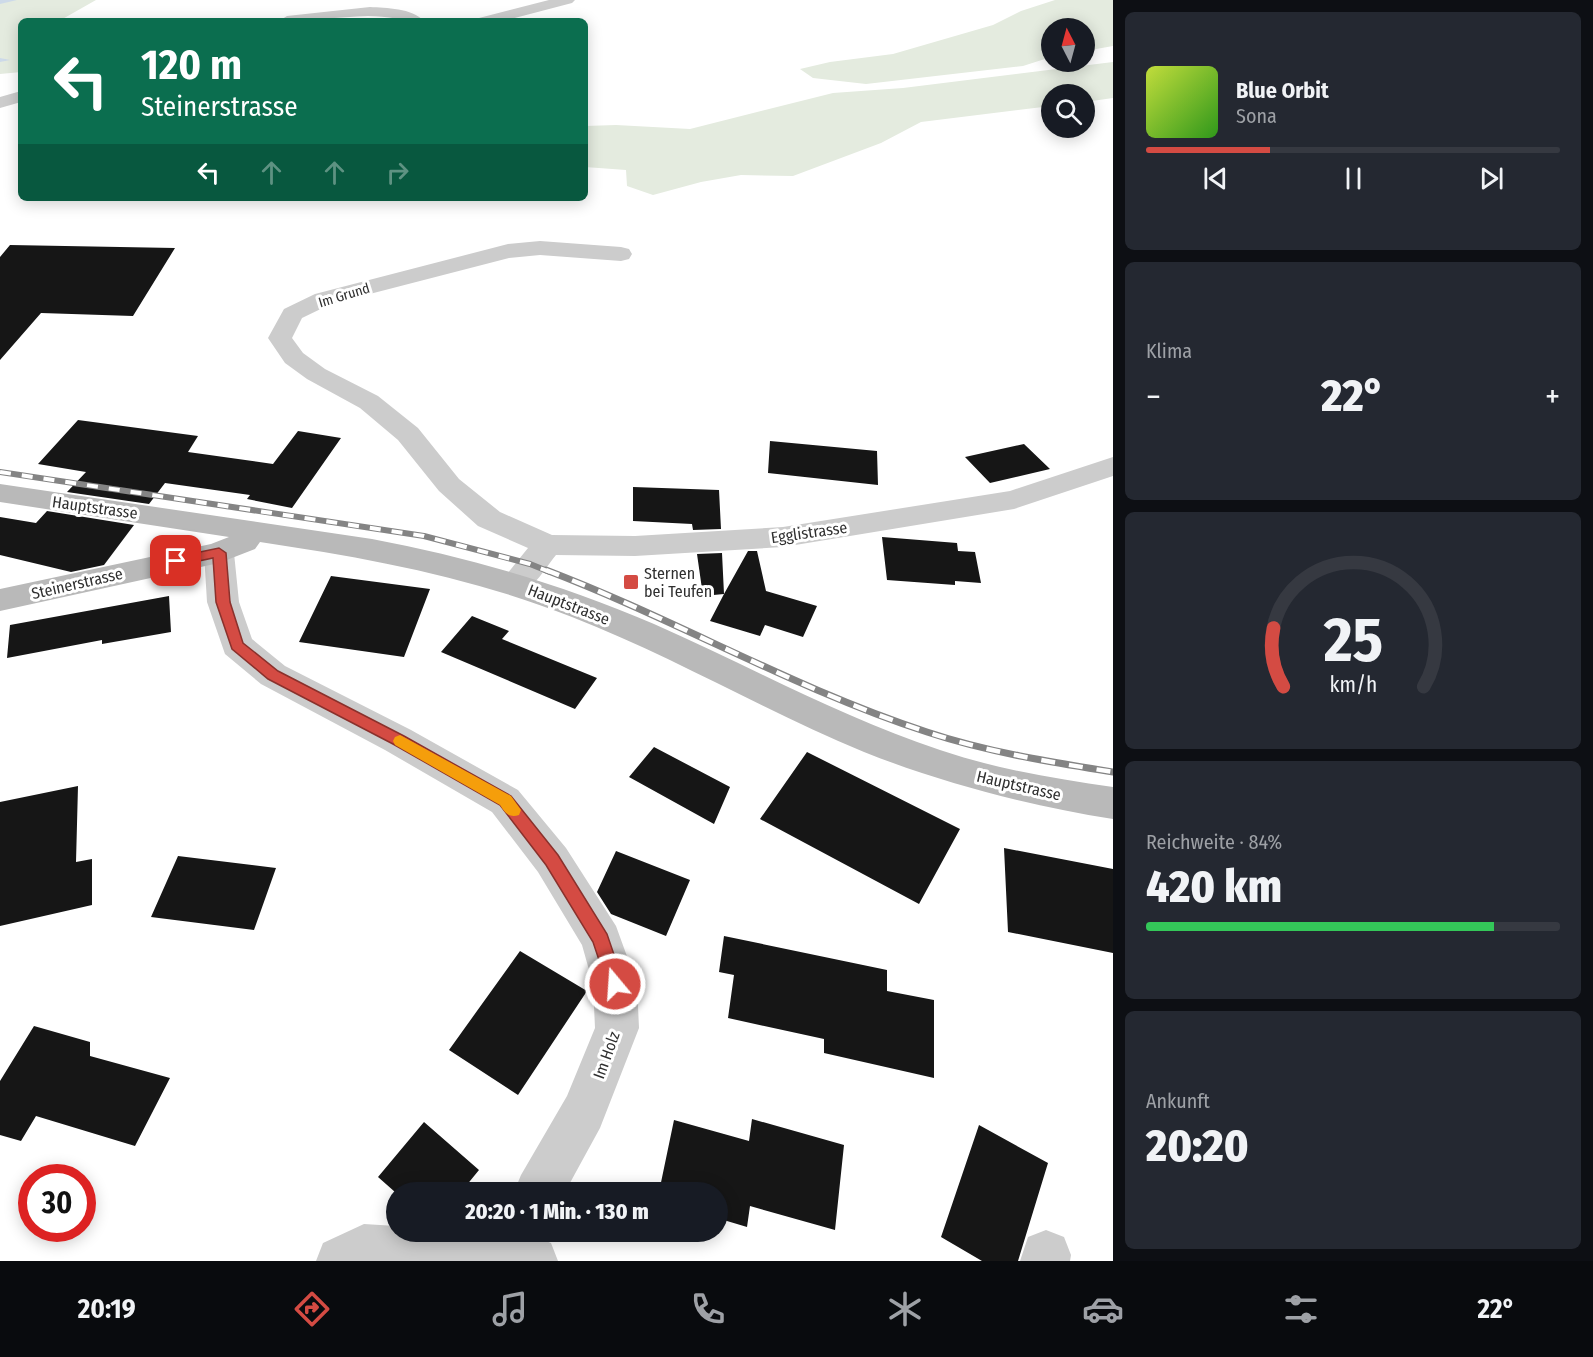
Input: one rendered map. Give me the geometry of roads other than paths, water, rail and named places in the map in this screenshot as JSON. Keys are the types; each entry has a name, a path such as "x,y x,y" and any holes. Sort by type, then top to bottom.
{"street":[{"path":"497,18 567,0"},
{"path":"312,18 354,13 391,14 405,18"},
{"path":"0,103 18,97"},
{"name":"Im Grund","path":"548,545 489,519 449,485 408,434 369,402 316,374 294,358 280,338 292,314 323,299 508,251 540,248 621,254"},
{"name":"Egglistrasse","path":"548,545 635,546 783,537 1014,500 1113,466"},
{"name":"Hauptstrasse","path":"0,493 414,556 515,584 639,631 810,714 910,755 978,776 1051,794 1113,803"},
{"name":"Steinerstrasse","path":"0,600 219,553 244,542 252,530"},
{"path":"515,584 548,545"},
{"name":"Im Holz","path":"219,553 223,602 237,645 273,675 398,740 505,801 552,860 601,939 615,984 617,1028 584,1112 544,1182"},
{"path":"341,1261 364,1249 524,1250"}],"waterway":[{"path":"0,2 14,0"},
{"path":"0,60 7,60"}],"railway":[{"path":"0,472 424,536 530,564 550,572"},
{"path":"546,570 878,715 927,732 996,751 1113,772"}],"place":[{"name":"Sternen bei Teufen","path":"631,582"}]}
